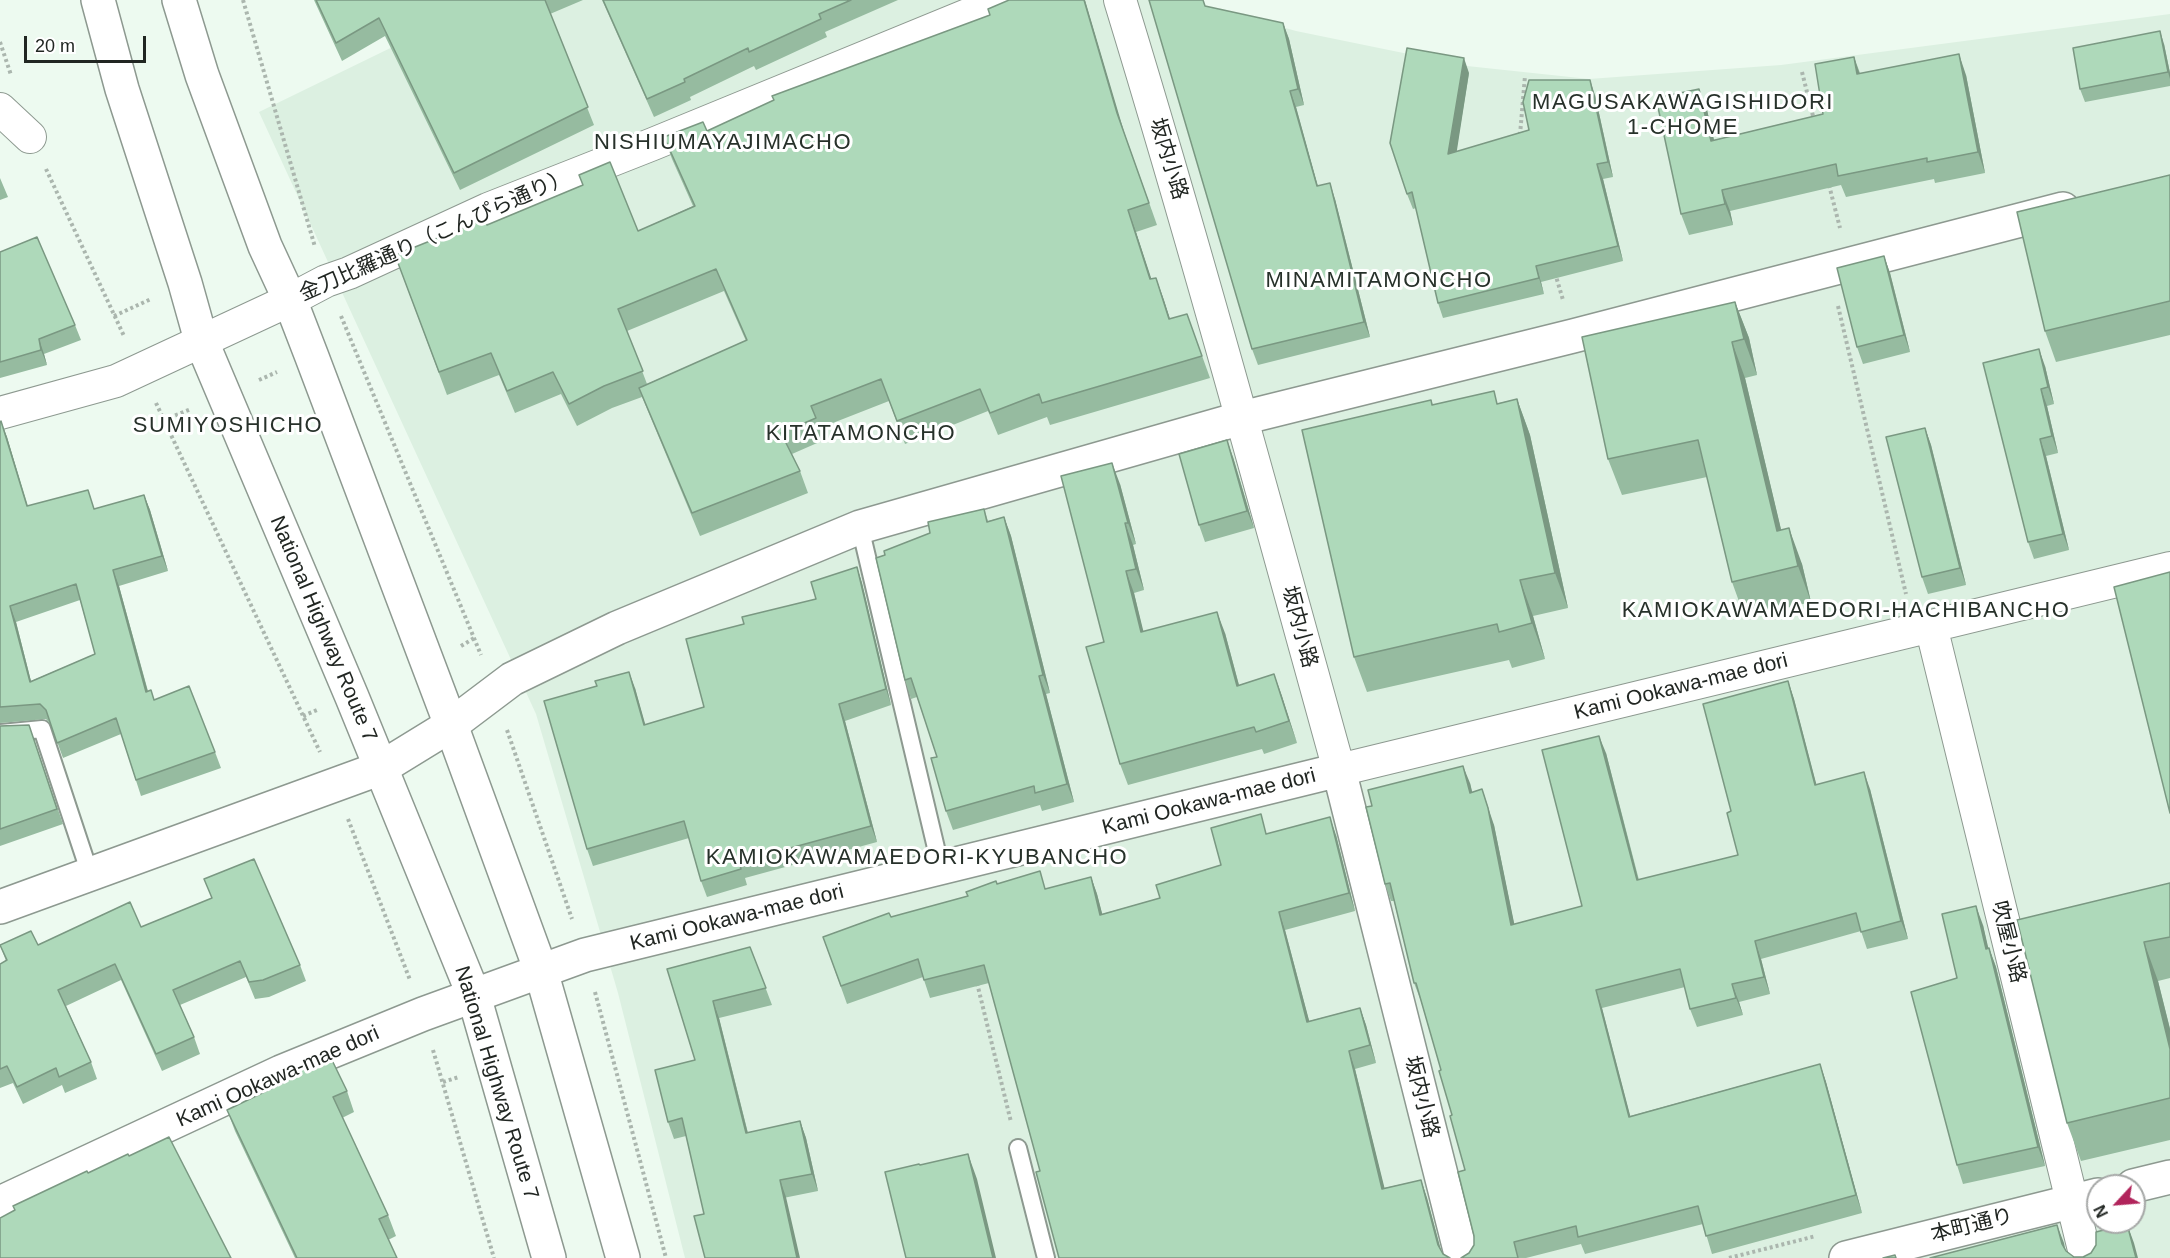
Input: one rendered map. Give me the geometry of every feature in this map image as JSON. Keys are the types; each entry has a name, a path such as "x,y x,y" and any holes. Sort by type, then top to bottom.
{"main road":[{"name":"National Highway Route 7","path":"98,0 122,88 201,340 474,996 492,1068 549,1258"},
{"path":"179,0 210,96 265,246 290,300 451,725 540,971 623,1258"},
{"path":"0,907 381,768 451,725 512,679 617,627 860,526 1242,418 1573,336 2090,202"},
{"name":"Kami Ookawa-mae dori","path":"0,1203 281,1072 423,1014 585,955 1339,770"},
{"name":"坂内小路","path":"1339,770 1462,1258"},
{"path":"2146,1183 2170,1177"},
{"name":"本町通り","path":"1846,1258 2085,1198"}],"street":[{"name":"金刀比羅通り（こんぴら通り）","path":"0,412 116,381 141,371 326,281 349,273 488,208 653,144 1004,0"},
{"name":"坂内小路","path":"1120,0 1174,177 1339,770"},
{"path":"0,109 30,137"},
{"name":"Kami Ookawa-mae dori","path":"1339,770 2170,568"},
{"name":"吹屋小路","path":"1923,628 2085,1198 2086,1258"}],"lane":[{"path":"860,526 941,869"},
{"path":"0,733 42,729 90,874"},
{"path":"1018,1148 1046,1258"}],"path":[{"path":"243,0 326,281 476,637 585,955 666,1258"},
{"path":"0,42 30,137 335,785 423,1014 494,1258"},
{"path":"1802,72 1816,129"},
{"path":"1519,146 1525,76"},
{"path":"1827,174 1839,266 1923,628"},
{"path":"1554,269 1573,336"},
{"path":"976,980 1018,1148"}],"shaded area":[{"path":"489,0 1187,0 1296,31 1467,66 1589,79 1781,65 2170,14 2170,1258 685,1258 618,993 536,714 259,112"}],"building":[{"path":"316,0 545,0 588,107 454,173 379,18 336,43"},
{"path":"603,0 851,0 819,14 821,19 749,52 748,48 684,79 685,82 647,99"},
{"path":"1009,0 1084,0 1117,113 1149,203 1128,210 1150,279 1156,278 1169,319 1187,314 1202,356 1042,403 1039,394 990,413 980,389 897,421 881,379 811,406 816,418 781,433 800,471 692,513 639,388 747,340 716,269 618,309 643,371 604,386 569,404 553,372 507,391 491,353 439,372 395,255 485,219 487,225 583,185 579,175 610,162 638,231 695,206 664,137 703,122 707,131 774,100 772,96 990,15 988,9"},
{"path":"1149,0 1203,0 1205,6 1283,23 1298,89 1290,91 1317,186 1330,183 1364,322 1252,349"},
{"path":"2160,31 2168,72 2080,89 2073,48"},
{"path":"1407,48 1464,58 1448,154 1529,130 1523,102 1529,80 1590,80 1608,162 1597,164 1618,246 1536,266 1539,278 1438,303 1412,192 1407,194 1390,143"},
{"path":"1959,54 1978,152 1927,162 1927,158 1838,176 1836,164 1722,190 1725,204 1681,214 1656,98 1699,89 1711,141 1823,114 1815,64 1854,57 1857,74"},
{"path":"2170,175 2170,301 2045,331 2017,212"},
{"path":"37,237 75,325 39,339 41,350 0,362 0,252"},
{"path":"1884,256 1904,335 1857,347 1837,268"},
{"path":"1735,302 1744,339 1732,342 1777,531 1789,528 1798,566 1732,582 1698,440 1608,459 1582,337"},
{"path":"2039,349 2048,387 2041,389 2052,436 2040,439 2063,534 2028,542 1983,363"},
{"path":"1494,391 1497,404 1517,399 1555,573 1520,580 1532,623 1499,632 1497,624 1354,657 1302,430 1431,400 1432,405"},
{"path":"0,422 27,506 88,490 94,509 144,495 162,556 113,570 146,692 151,690 154,700 189,686 215,752 136,780 116,718 57,743 46,710 40,704 0,707","holes":["76,584 95,654 30,682 10,606"]},
{"path":"1925,428 1960,568 1922,577 1886,437"},
{"path":"1227,440 1247,511 1199,525 1179,454"},
{"path":"1112,463 1128,523 1125,523 1136,569 1126,571 1141,632 1217,612 1237,686 1274,674 1289,721 1256,732 1254,727 1120,764 1086,647 1104,642 1061,476"},
{"path":"984,509 987,522 1004,517 1043,675 1039,676 1067,784 1035,793 1034,786 946,811 931,758 937,757 911,678 905,680 876,558 885,555 884,551 930,533 928,522"},
{"path":"857,567 886,689 839,704 871,826 739,862 741,869 701,881 684,821 587,849 544,701 597,686 595,681 629,672 644,725 704,707 686,639 744,624 742,617 816,599 811,582"},
{"path":"2170,572 2170,813 2114,587"},
{"path":"1788,681 1815,785 1864,772 1901,921 1861,932 1856,913 1755,941 1764,977 1732,984 1736,998 1690,1009 1680,969 1596,990 1629,1117 1820,1064 1856,1195 1706,1236 1698,1206 1578,1237 1576,1226 1514,1242 1518,1258 1461,1258 1469,1253 1474,1245 1474,1236 1458,1172 1465,1170 1439,1071 1441,1070 1416,983 1414,983 1390,883 1385,884 1366,807 1372,806 1368,790 1463,766 1470,793 1482,789 1488,808 1511,925 1582,906 1542,750 1599,736 1637,880 1738,855 1727,813 1731,811 1703,704"},
{"path":"29,725 57,809 0,829 0,726"},
{"path":"1261,814 1266,834 1330,817 1349,893 1279,912 1307,1022 1360,1008 1370,1045 1349,1051 1382,1189 1421,1180 1438,1245 1443,1254 1450,1258 1059,1258 1036,1172 1040,1171 984,965 924,980 918,959 841,986 823,937 889,913 891,917 968,896 966,892 996,881 997,884 1040,871 1045,889 1091,877 1100,915 1160,898 1156,885 1221,865 1211,828"},
{"path":"254,859 300,965 263,980 249,982 240,961 173,990 194,1037 156,1054 115,964 58,990 91,1062 59,1077 56,1068 17,1087 7,1066 0,1069 0,964 7,960 0,945 31,931 38,945 130,902 141,927 212,898 204,879"},
{"path":"2170,883 2170,937 2144,942 2170,1049 2170,1098 2067,1123 2017,920"},
{"path":"1976,906 1986,949 1989,948 2038,1147 1957,1165 1911,992 1957,978 1942,914"},
{"path":"750,947 766,988 713,1001 746,1133 800,1121 812,1174 780,1180 797,1258 705,1258 694,1216 704,1214 682,1118 668,1122 655,1070 695,1060 667,969"},
{"path":"329,1054 347,1091 333,1097 388,1215 379,1219 397,1258 297,1258 227,1110 283,1083 281,1077"},
{"path":"169,1137 231,1258 0,1258 0,1218 15,1210 13,1206 87,1171 88,1173 128,1154 129,1156"},
{"path":"968,1154 993,1258 906,1258 885,1172"},
{"path":"2057,1225 2062,1244 2066,1251 2074,1257 2083,1257 2091,1253 2096,1245 2096,1234 2130,1234 2136,1258 1930,1258"}],"district":[{"name":"MAGUSAKAWAGISHIDORI 1-CHOME","path":"1683,116"},
{"name":"NISHIUMAYAJIMACHO","path":"723,143"},
{"name":"MINAMITAMONCHO","path":"1379,281"},
{"name":"SUMIYOSHICHO","path":"228,426"},
{"name":"KITATAMONCHO","path":"861,434"},
{"name":"KAMIOKAWAMAEDORI-HACHIBANCHO","path":"1846,611"},
{"name":"KAMIOKAWAMAEDORI-KYUBANCHO","path":"917,858"}]}
